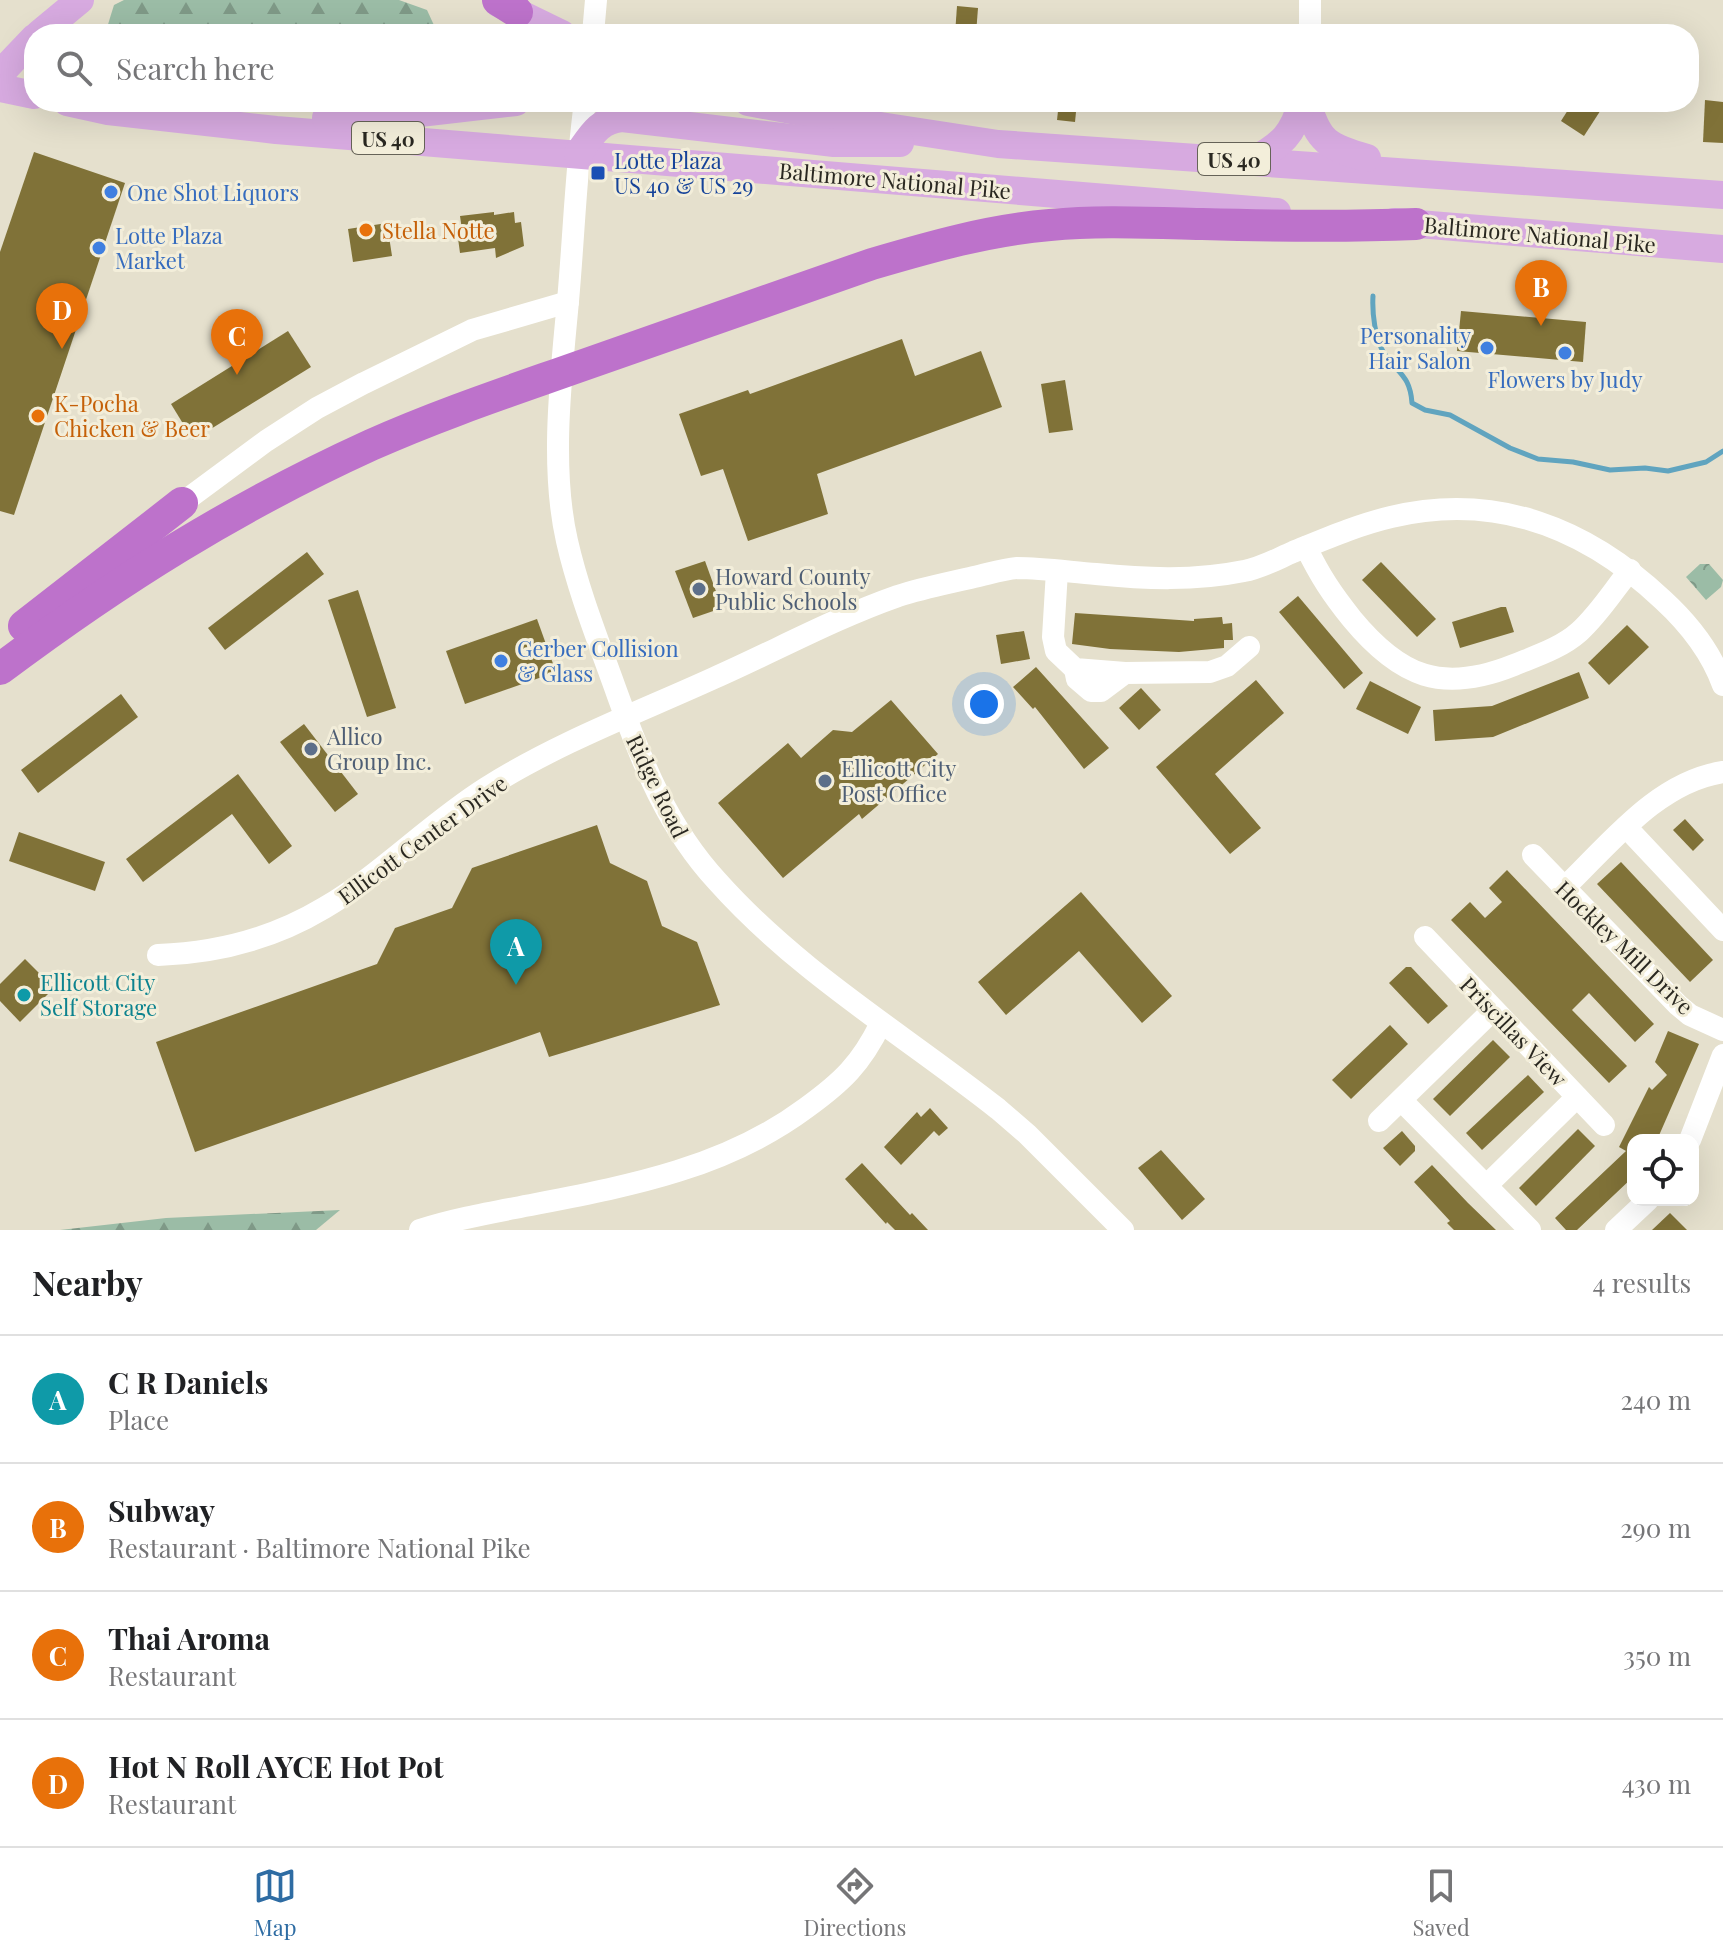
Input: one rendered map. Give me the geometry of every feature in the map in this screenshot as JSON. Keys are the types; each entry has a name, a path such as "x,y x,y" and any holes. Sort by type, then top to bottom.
{"highway":[{"path":"0,669 92,602 174,548 267,496 360,451 445,414 872,264 977,236 1048,225 1101,222 1340,227 1416,224"},
{"path":"0,646 182,503"}],"main road":[{"path":"51,24 80,0"},
{"path":"502,4 542,24"},
{"path":"0,74 24,48"},
{"path":"0,88 24,93"},
{"name":"Baltimore National Pike","path":"116,112 198,122 1723,249"},
{"path":"198,122 428,112"},
{"name":"Baltimore National Pike","path":"802,112 998,144 1723,195"},
{"path":"1253,161 1278,147 1301,112"},
{"path":"1309,112 1321,138 1331,146 1414,172"},
{"path":"578,154 599,126 609,119 622,118 834,143 998,144"}],"street":[{"path":"594,24 596,0"},
{"path":"1310,0 1310,24"},
{"name":"Ridge Road","path":"584,112 564,334 559,489 567,541 589,614 626,718 662,804 706,870 791,955 998,1109 1123,1230"},
{"path":"182,503 266,441 317,408 364,383 472,330 568,302"},
{"name":"Ellicott Center Drive","path":"158,955 182,954 253,941 292,926 361,883 484,789 572,741 851,614 900,596 1014,568 1193,578 1249,570 1359,525 1426,510 1464,509 1517,516 1582,539 1630,570 1699,639 1719,672 1723,685"},
{"path":"1306,547 1324,584 1387,657 1409,670 1448,680 1476,677 1506,668 1564,643 1597,614 1630,570"},
{"path":"1057,571 1053,637 1056,651 1075,669 1125,673 1210,672 1227,666 1249,647"},
{"path":"1564,888 1666,793 1688,781 1723,772"},
{"path":"1627,828 1723,930"},
{"name":"Hockley Mill Drive","path":"1533,855 1678,1005 1690,1015 1723,1030"},
{"name":"Priscillas View","path":"1425,937 1604,1125"},
{"path":"1379,1121 1493,1010"},
{"path":"420,1230 649,1181 700,1165 745,1146 790,1120 835,1087 866,1054 881,1023"},
{"path":"1692,1134 1723,1055"},
{"path":"1487,1185 1577,1097"},
{"path":"1401,1100 1530,1230"},
{"path":"1616,1230 1642,1206"}],"green space":[{"path":"124,0 399,0 427,10 433,24 108,24 114,5"},
{"path":"1700,564 1709,564 1723,580 1721,587 1706,600 1686,577"},
{"path":"340,1210 316,1230 60,1230 166,1218"}],"building":[{"path":"957,6 978,8 977,24 956,24"},
{"path":"1705,100 1723,102 1723,143 1703,142"},
{"path":"1058,112 1076,112 1075,122 1057,120"},
{"path":"1567,112 1600,112 1584,136 1561,121"},
{"path":"34,152 125,183 14,515 0,511 0,252"},
{"path":"494,212 494,215 514,212 515,223 521,222 524,246 496,258 495,248 460,253 457,231 462,230 460,216"},
{"path":"387,223 392,256 353,262 348,229"},
{"path":"1461,311 1586,322 1583,362 1457,351"},
{"path":"288,331 311,367 193,440 171,404"},
{"path":"902,339 915,376 981,351 1002,407 817,474 828,514 748,541 723,469 701,476 679,414 748,390 750,394"},
{"path":"1065,380 1073,430 1049,433 1041,384"},
{"path":"307,552 324,574 225,650 208,628"},
{"name":"Howard County Public Schools","path":"705,561 722,608 693,618 675,571"},
{"path":"1381,562 1436,619 1417,637 1362,580"},
{"path":"358,590 396,708 367,717 328,600"},
{"path":"1298,596 1363,673 1344,689 1279,612"},
{"path":"1506,607 1514,632 1460,648 1452,622"},
{"path":"1075,613 1194,621 1222,617 1223,624 1232,623 1233,640 1224,640 1224,648 1179,652 1072,644"},
{"name":"Gerber Collision & Glass","path":"537,619 556,672 465,704 446,651"},
{"path":"1627,625 1649,647 1609,685 1588,663"},
{"path":"1024,631 1030,659 1001,664 996,635"},
{"path":"1036,667 1109,748 1084,769 1035,707 1033,709 1013,687"},
{"path":"1579,672 1589,698 1493,737 1435,741 1433,710 1492,706"},
{"path":"1256,680 1284,713 1215,774 1261,828 1230,854 1156,767"},
{"path":"1370,681 1421,707 1408,734 1356,709"},
{"path":"1141,688 1161,710 1139,730 1119,708"},
{"path":"121,694 138,717 38,793 21,770"},
{"name":"Ellicott City Post Office","path":"891,700 938,754 862,819 859,814 783,878 718,803 788,743 801,758 833,730 852,732"},
{"path":"304,724 358,794 335,812 280,742"},
{"path":"238,774 292,846 269,864 232,814 143,882 126,859"},
{"path":"1685,819 1704,840 1693,851 1673,830"},
{"path":"597,825 610,863 647,881 662,926 697,942 720,1005 549,1057 540,1032 195,1152 156,1042 377,964 395,928 452,908 472,868"},
{"path":"19,832 105,862 95,891 9,861"},
{"path":"1621,862 1713,960 1690,982 1597,884"},
{"path":"1507,870 1654,1024 1635,1042 1589,993 1572,1010 1627,1066 1609,1083 1451,920 1470,902 1485,918 1502,902 1489,888"},
{"path":"1081,892 1172,996 1142,1023 1079,951 1006,1015 978,982"},
{"name":"Ellicott City Self Storage","path":"25,959 54,988 20,1022 0,1001 0,984"},
{"path":"1406,967 1411,967 1448,1006 1428,1024 1389,983"},
{"path":"1390,1025 1408,1044 1351,1099 1332,1080"},
{"path":"1668,1031 1699,1044 1660,1134 1627,1134 1627,1183 1577,1230 1566,1230 1555,1218 1626,1151 1619,1147 1649,1087 1652,1090 1667,1075 1655,1062"},
{"path":"1493,1040 1510,1057 1450,1116 1433,1099"},
{"path":"1528,1075 1544,1092 1482,1150 1466,1133"},
{"path":"930,1108 948,1128 939,1136 934,1131 901,1165 884,1147 917,1112 921,1117"},
{"path":"1578,1129 1595,1146 1536,1206 1519,1188"},
{"path":"1402,1131 1415,1146 1415,1151 1400,1166 1383,1148"},
{"path":"1161,1150 1205,1199 1182,1220 1138,1168"},
{"path":"862,1163 928,1230 895,1230 886,1224 845,1179"},
{"path":"1432,1165 1496,1230 1454,1230 1447,1223 1450,1221 1414,1182"},
{"path":"1670,1213 1687,1230 1652,1230"}],"waterway":[{"path":"1373,296 1378,341 1406,380 1412,403 1425,410 1450,415 1510,448 1538,459 1610,470 1645,468 1668,471 1706,462 1723,451"}],"place":[{"name":"Lotte Plaza US 40 & US 29","path":"598,173"},
{"name":"One Shot Liquors","path":"111,192"},
{"name":"Stella Notte","path":"366,230"},
{"name":"Lotte Plaza Market","path":"99,248"},
{"name":"Subway","path":"1541,326"},
{"name":"Personality Hair Salon","path":"1487,348"},
{"name":"Hot N Roll AYCE Hot Pot","path":"62,349"},
{"name":"Flowers by Judy","path":"1565,353"},
{"name":"Thai Aroma","path":"237,375"},
{"name":"K-Pocha Chicken & Beer","path":"38,416"},
{"name":"Howard County Public Schools","path":"699,589"},
{"name":"Gerber Collision & Glass","path":"501,661"},
{"name":"Allico Group Inc.","path":"311,749"},
{"name":"Ellicott City Post Office","path":"825,781"},
{"name":"C R Daniels","path":"516,985"},
{"name":"Ellicott City Self Storage","path":"24,995"}]}
